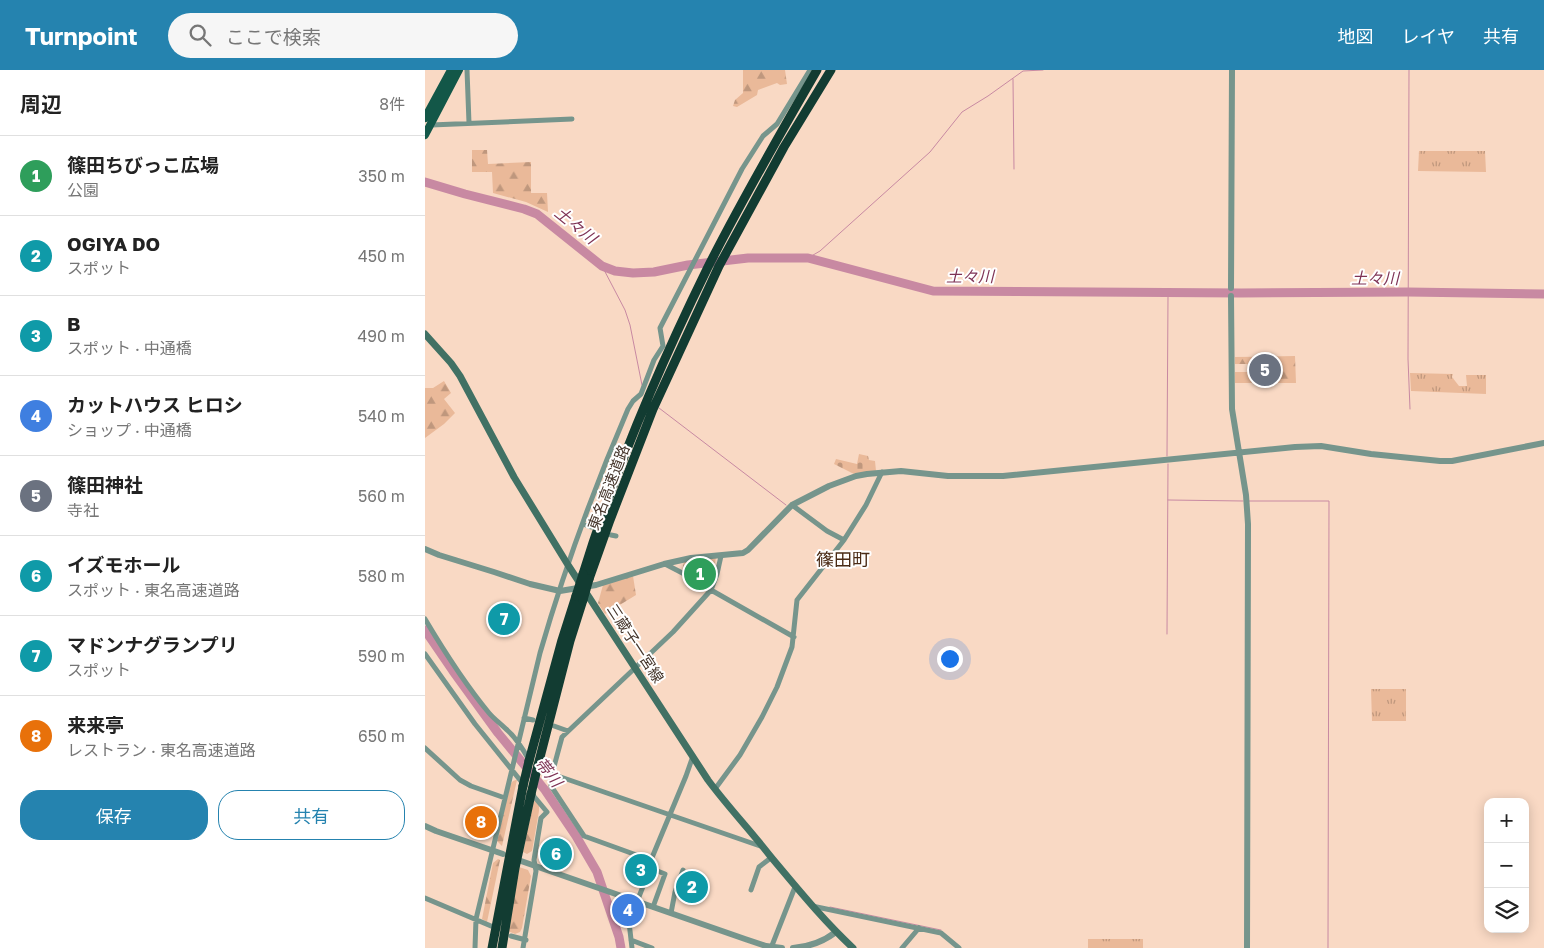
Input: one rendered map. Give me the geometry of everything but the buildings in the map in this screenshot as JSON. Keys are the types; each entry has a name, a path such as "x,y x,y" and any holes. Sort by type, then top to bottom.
{"highway":[{"name":"東名高速道路","path":"502,948 515,868 531,794 534,763 562,640 610,520 650,408 708,267 817,70"},
{"name":"東名高速道路","path":"675,348 784,148 831,70"},
{"name":"東名高速道路","path":"492,948 523,786 534,763"}],"main road":[{"path":"425,118 451,70"},
{"path":"425,135 459,70"},
{"name":"三蔵子一宮線","path":"425,334 460,376 514,477 568,564 585,580 635,668 715,789 795,887 853,948"}],"street":[{"path":"467,70 469,123"},
{"path":"475,948 477,919 540,652 568,564 591,501 628,409 641,394 654,360 663,346 660,328 757,144 777,124 810,70"},
{"path":"1232,70 1231,394 1246,495 1248,524 1247,948"},
{"path":"431,125 572,119"},
{"path":"425,549 530,584 560,591 585,580 596,585 664,564 691,558 737,555 749,550 792,505 829,486 855,476 901,471 966,477 1003,476 1321,446 1371,454 1451,461 1544,443"},
{"path":"715,789 740,755 777,687 792,647 797,600 844,540 866,504 882,472"},
{"path":"792,505 827,531 844,540"},
{"path":"583,524 591,527"},
{"path":"651,860 584,836 551,786 552,774 562,737 673,632 711,590 721,556"},
{"path":"664,564 693,578 794,637"},
{"path":"425,620 488,712 508,730 534,763"},
{"path":"425,654 475,724 547,812 541,818 534,860 536,871 523,948"},
{"path":"525,718 533,720"},
{"path":"554,726 568,731"},
{"path":"425,748 460,780 505,798"},
{"path":"632,948 629,922 653,861 651,860 693,756"},
{"path":"552,774 763,847"},
{"path":"425,826 503,854"},
{"path":"751,890 759,867 772,857"},
{"path":"521,861 771,947 782,948"},
{"path":"650,868 665,874 653,907"},
{"path":"671,913 675,892 683,870"},
{"path":"771,947 795,887"},
{"path":"425,898 491,926"},
{"path":"812,906 941,933 959,948"},
{"path":"902,948 919,928"},
{"path":"793,948 804,947 830,937 836,932"},
{"path":"511,936 525,940"},
{"path":"631,940 651,948"}],"green space":[{"path":"743,70 785,70 787,84 780,85 777,83 758,90 757,95 737,107 733,106 735,100 743,93"},
{"path":"472,150 487,150 488,164 531,162 531,193 547,193 548,212 526,202 493,193 492,172 472,172"},
{"path":"1419,151 1485,151 1486,172 1418,171"},
{"path":"1295,356 1296,383 1235,383 1235,372 1270,372 1269,364 1235,364 1235,357"},
{"path":"1410,373 1453,374 1452,377 1459,386 1467,386 1466,375 1486,375 1486,394 1411,391"},
{"path":"444,381 451,393 444,399 455,413 425,438 425,388 433,388"},
{"path":"859,454 868,456 869,460 875,461 876,471 854,474 834,464 836,459 857,464"},
{"path":"716,558 710,584 708,585 682,571 684,562"},
{"path":"633,576 636,595 605,614 598,603 603,585"},
{"path":"1371,689 1406,689 1406,721 1372,721"},
{"path":"517,780 502,846 497,841 510,785 513,781"},
{"path":"534,799 539,806 539,811 532,851 527,854 523,852"},
{"path":"498,859 500,860 487,922 482,919 493,863"},
{"path":"519,867 528,870 531,876 522,928 520,932 515,934 508,931"},
{"path":"1088,939 1143,939 1143,948 1088,948"}],"waterway":[{"path":"808,258 820,251 930,152 962,112 1023,71 1043,70"},
{"path":"1409,70 1408,359 1410,409"},
{"path":"1013,79 1014,169"},
{"name":"土々川","path":"425,182 537,214 602,266 615,271 633,273 654,272 688,265 748,258 808,258 933,291 1544,294"},
{"path":"602,266 625,310 630,325 642,385"},
{"path":"1167,456 1168,297"},
{"path":"659,408 786,505"},
{"path":"1167,634 1168,464"},
{"path":"1168,500 1243,501"},
{"path":"1249,501 1329,501 1328,948"},
{"name":"帯川","path":"425,630 498,733 545,790 576,836 597,872 621,948"},
{"path":"830,907 941,930"}],"place":[{"name":"篠田神社","path":"1265,370"},
{"name":"篠田ちびっこ広場","path":"700,574"},
{"name":"マドンナグランプリ","path":"504,619"},
{"name":"来来亭","path":"481,822"},
{"name":"イズモホール","path":"556,854"},
{"name":"B","path":"641,870"},
{"name":"OGIYA DO","path":"692,887"},
{"name":"カットハウス ヒロシ","path":"628,910"}],"district":[{"name":"篠田町","path":"843,559"}]}
